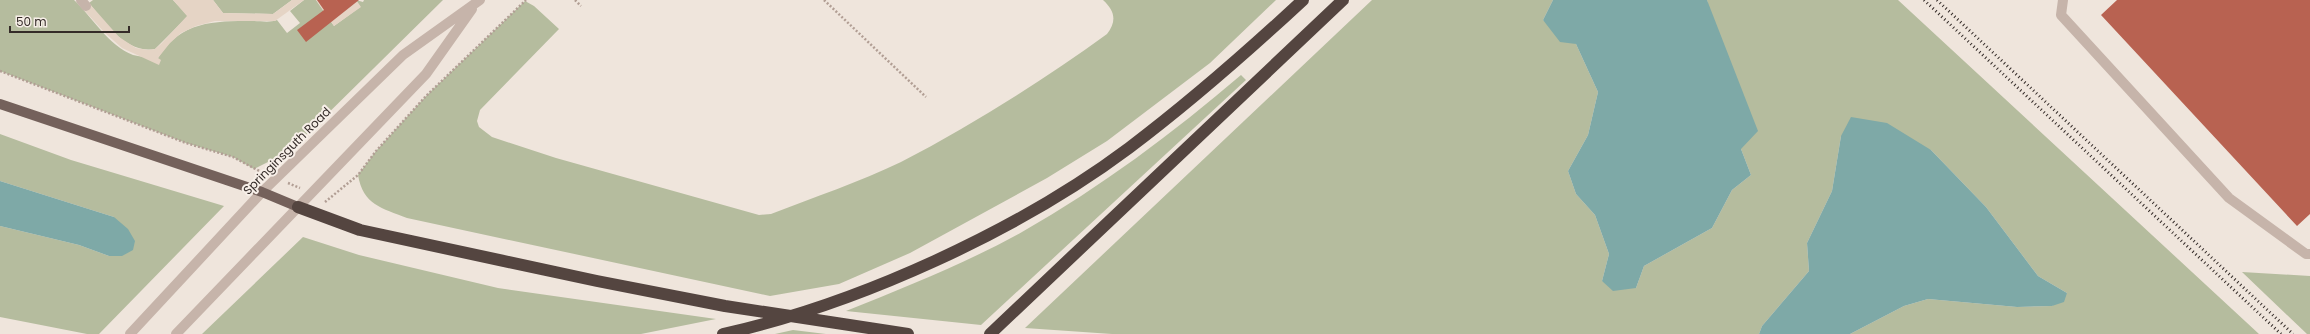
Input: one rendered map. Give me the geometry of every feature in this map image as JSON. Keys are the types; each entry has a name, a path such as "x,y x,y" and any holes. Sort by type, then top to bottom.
{"highway":[{"path":"723,334 774,321 866,289 916,269 989,233 1058,196 1129,148 1216,79 1303,0"},
{"path":"990,334 1343,0"},
{"path":"298,207 360,230 597,281 725,306 908,334"}],"main road":[{"path":"0,104 262,192 298,207"}],"street":[{"path":"2063,0 2061,15 2229,198 2306,254 2310,254"},
{"name":"Springinsguth Road","path":"176,334 426,74 478,1"},
{"name":"Springinsguth Road","path":"130,334 262,192 403,55 478,1"}],"path":[{"path":"0,71 186,143 233,157 276,178 328,200 358,175 380,147 426,96 526,0"},
{"path":"575,0 581,6"},
{"path":"824,0 926,97"}],"green space":[{"path":"0,0 74,0 101,30 124,51 136,56 158,58 167,46 177,37 188,30 211,23 238,21 268,22 277,20 287,33 300,23 290,11 304,0 316,0 334,26 360,7 356,0 363,2 364,0 443,0 305,136 278,157 254,169 233,157 186,143 0,71"},
{"path":"93,0 173,0 188,16 155,49 144,49 135,47 126,42 109,28 89,3"},
{"path":"213,0 292,0 273,14 223,13"},
{"path":"1103,0 1276,0 1210,63 1107,141 1047,178 910,253 839,284 770,296 407,218 382,208 369,199 364,193 358,175 376,151 426,96 525,1 534,6 559,29 480,110 477,121 479,127 492,137 556,158 759,215 771,214 853,183 901,162 981,118 1058,69 1107,34 1112,25 1113,16 1110,8"},
{"path":"1372,0 1553,0 1543,20 1576,44 1598,92 1588,135 1568,171 1576,194 1595,215 1609,254 1602,281 1636,288 1644,266 1712,228 1732,190 1751,175 1741,149 1707,0 1898,0 2259,334 1850,334 1904,306 1928,299 2017,307 2052,306 2067,293 2038,276 1986,207 1931,150 1841,136 1832,191 1807,243 1809,271 1762,326 1759,334 1112,334 1025,328"},
{"path":"1241,75 1246,80 981,325 846,311 958,264 1022,232 1051,215 1080,197 1136,158 1189,118"},
{"path":"0,134 71,160 224,206 99,334 87,334 0,317 0,226 79,245 109,256 122,256 114,217 0,181"},
{"path":"303,237 359,255 498,288 716,319 641,334 202,334"},
{"path":"2242,272 2310,276 2310,334 2307,334"},
{"path":"793,330 826,334 775,334"}],"shaded area":[{"path":"173,0 213,0 223,13 273,14 292,0 304,0 275,21 215,21 196,26 181,33 170,43 158,58 161,60 159,65 122,48 104,32 83,9 89,3 119,37 136,48 148,50 155,49 161,44 187,16"},
{"path":"316,0 356,0 361,7 334,26"}],"water":[{"path":"1553,0 1707,0 1758,131 1741,149 1751,175 1732,190 1712,228 1644,266 1636,288 1613,291 1602,281 1609,254 1595,215 1576,194 1568,171 1588,135 1598,92 1576,44 1560,42 1543,20"},
{"path":"1851,117 1887,123 1931,150 1986,207 2038,276 2067,293 2064,302 2052,306 2017,307 1928,299 1904,306 1850,334 1759,334 1762,326 1809,271 1807,243 1832,191 1841,136"},
{"path":"0,181 114,217 128,229 135,241 133,250 122,256 109,256 79,245 0,226"}],"building":[{"path":"317,0 359,0 306,42 297,30 324,10"},
{"path":"2117,0 2310,0 2310,214 2297,226 2101,15"}],"railway":[{"path":"1924,0 2281,334"},
{"path":"1937,0 2293,334"}]}
